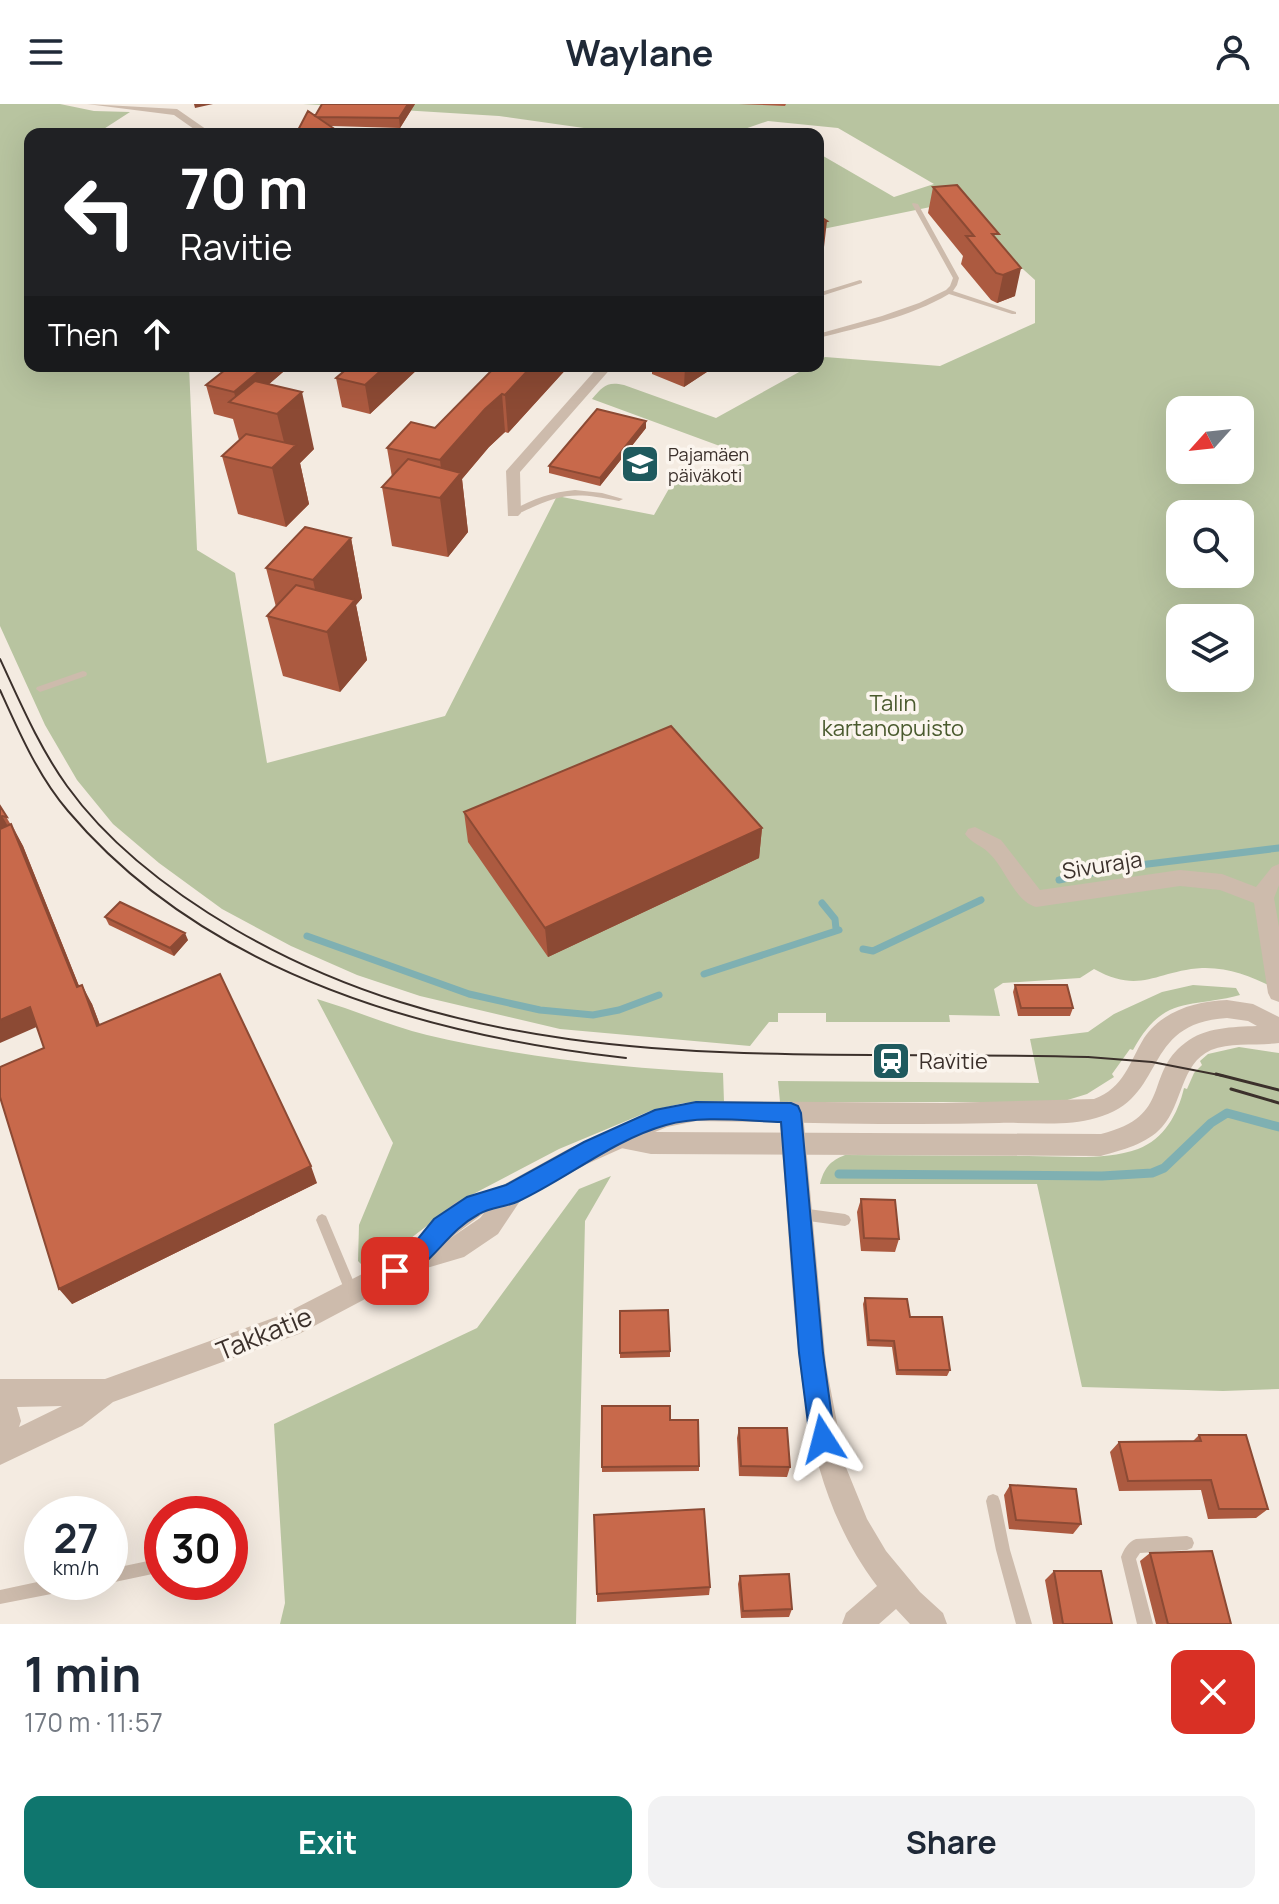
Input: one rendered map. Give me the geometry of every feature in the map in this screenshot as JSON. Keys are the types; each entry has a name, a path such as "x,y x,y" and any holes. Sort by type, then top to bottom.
{"street":[{"path":"92,104 167,109 200,128"},
{"path":"513,513 513,471 601,372"},
{"name":"Sivuraja","path":"975,834 995,845 1036,899 1180,878 1222,882 1264,898"},
{"path":"1279,872 1267,885 1264,898 1279,993"},
{"path":"619,1139 668,1115 696,1111 1076,1111 1103,1107 1119,1098 1142,1072 1154,1042 1163,1031 1189,1015 1228,1008 1253,1013 1279,1031"},
{"path":"619,1139 651,1143 794,1145 1101,1145 1143,1129 1156,1117 1166,1101 1176,1070 1186,1055 1198,1046 1233,1036 1256,1037 1279,1031"},
{"path":"791,1113 814,1383 827,1460 850,1516 896,1589 932,1624"},
{"name":"Takkatie","path":"0,1451 72,1416 105,1392 290,1325 416,1259 455,1249 489,1226 511,1194 579,1155 619,1139"},
{"name":"Takkatie","path":"0,1394 105,1392"},
{"path":"0,1394 7,1421 0,1443"},
{"path":"857,1624 896,1589"}],"lane":[{"path":"915,204 956,278 949,292"},
{"path":"824,293 860,282"},
{"path":"824,334 918,305 949,292 1014,313"},
{"path":"513,513 561,492 590,492 619,499"},
{"path":"40,689 83,674"},
{"path":"799,1214 845,1220"},
{"path":"322,1220 353,1294"},
{"path":"993,1501 1024,1624"},
{"path":"1145,1624 1128,1557 1136,1546 1187,1543"},
{"path":"0,1597 24,1592"}],"green space":[{"name":"Talin kartanopuisto","path":"0,104 60,104 94,111 130,112 105,128 24,128 24,372 189,372 197,550 235,573 267,763 445,716 557,496 654,515 675,478 719,485 747,456 592,399 606,386 624,385 716,418 799,372 824,372 825,357 940,366 1035,323 1035,280 950,203 824,229 824,156 894,197 934,184 838,128 768,121 748,128 584,128 499,116 303,104 1279,104 1279,990 1223,969 1186,970 1136,981 1110,977 1094,969 1080,978 1003,983 994,989 1000,1016 949,1015 950,1022 826,1022 826,1013 778,1013 778,1022 769,1022 750,1046 560,1029 420,996 357,975 291,946 222,909 159,863 113,824 77,780 45,725 0,626"},
{"path":"1193,985 1236,988 1240,995 1167,1012 1144,1032 1133,1050 1130,1049 1112,1074 1114,1077 1087,1094 1061,1102 780,1102 778,1081 1039,1083 1030,1039 1088,1032 1114,1014 1162,992"},
{"path":"317,999 413,1031 501,1050 611,1065 723,1073 724,1102 684,1103 650,1111 559,1149 458,1202 368,1271 358,1261 359,1225 393,1143"},
{"path":"1239,1047 1279,1053 1279,1389 1223,1391 1082,1387 1037,1184 820,1184 828,1166 845,1155 1083,1157 1138,1149 1155,1139 1168,1124 1184,1088 1187,1089 1194,1073 1202,1065 1200,1061 1208,1054"},
{"path":"611,1176 585,1221 576,1624 280,1624 285,1603 274,1424 477,1328 579,1189"}],"building":[{"path":"322,104 408,104 399,118 317,117"},
{"path":"308,111 333,128 299,128"},
{"path":"957,185 999,234 992,234 1021,268 1003,275 996,273 966,236 974,236 933,187"},
{"path":"222,372 258,372 234,392 206,385"},
{"path":"343,372 379,372 365,385 336,378"},
{"path":"490,372 526,372 505,395 502,394 485,409 440,460 387,448 411,422 435,428"},
{"path":"255,381 302,392 277,414 229,402"},
{"path":"597,409 646,421 600,478 549,466"},
{"path":"246,434 296,445 272,468 222,456"},
{"path":"408,459 461,473 440,498 382,487"},
{"path":"305,527 351,538 313,580 266,568"},
{"path":"296,585 355,600 327,632 267,616"},
{"path":"671,726 762,828 545,928 464,812"},
{"path":"11,824 77,987 82,985 97,1026 220,974 311,1166 59,1289 0,1097 0,1067 44,1048 30,1007 0,1020 0,829"},
{"path":"120,902 185,933 170,948 105,917"},
{"path":"1015,985 1067,985 1073,1008 1021,1008"},
{"path":"861,1199 895,1200 899,1239 864,1238"},
{"path":"865,1298 907,1299 910,1317 942,1317 950,1370 898,1370 894,1341 869,1340"},
{"path":"668,1310 670,1351 620,1353 620,1311"},
{"path":"602,1406 670,1406 670,1420 698,1420 699,1466 602,1467"},
{"path":"739,1428 787,1428 790,1467 741,1466"},
{"path":"1199,1435 1246,1435 1268,1509 1219,1509 1211,1480 1128,1481 1119,1442 1201,1441"},
{"path":"1010,1485 1076,1489 1081,1524 1016,1520"},
{"path":"704,1509 710,1587 597,1594 594,1515"},
{"path":"1212,1551 1231,1624 1168,1624 1150,1553"},
{"path":"1054,1571 1101,1571 1112,1624 1063,1624"},
{"path":"789,1574 792,1609 743,1611 740,1576"}],"waterway":[{"path":"1059,880 1115,868 1279,848"},
{"path":"863,949 873,951 981,900"},
{"path":"822,903 835,919 836,929"},
{"path":"704,974 839,930"},
{"path":"307,936 469,994 540,1010 593,1015 619,1010 659,995"},
{"path":"839,1174 1102,1176 1152,1173 1164,1168 1211,1123 1227,1113 1279,1127"}],"tram line":[{"path":"0,659 30,724 57,771 84,808 123,848 166,884 212,916 337,979 440,1014 545,1035 652,1048 760,1053 1088,1057 1152,1062 1223,1076"},
{"path":"0,690 38,768 68,811 123,867 184,915 251,954 322,987 396,1012 472,1032 626,1058"},
{"path":"1216,1074 1223,1076"},
{"path":"1223,1076 1279,1090"},
{"path":"1231,1089 1279,1103"}],"place":[{"name":"Pajamäen päiväkoti","path":"640,464"},
{"name":"Ravitie","path":"891,1061"}],"route":[{"path":"395,1271 416,1259 442,1227 475,1204 511,1194 566,1161 668,1115 696,1111 791,1113 811,1353 823,1439"}]}
